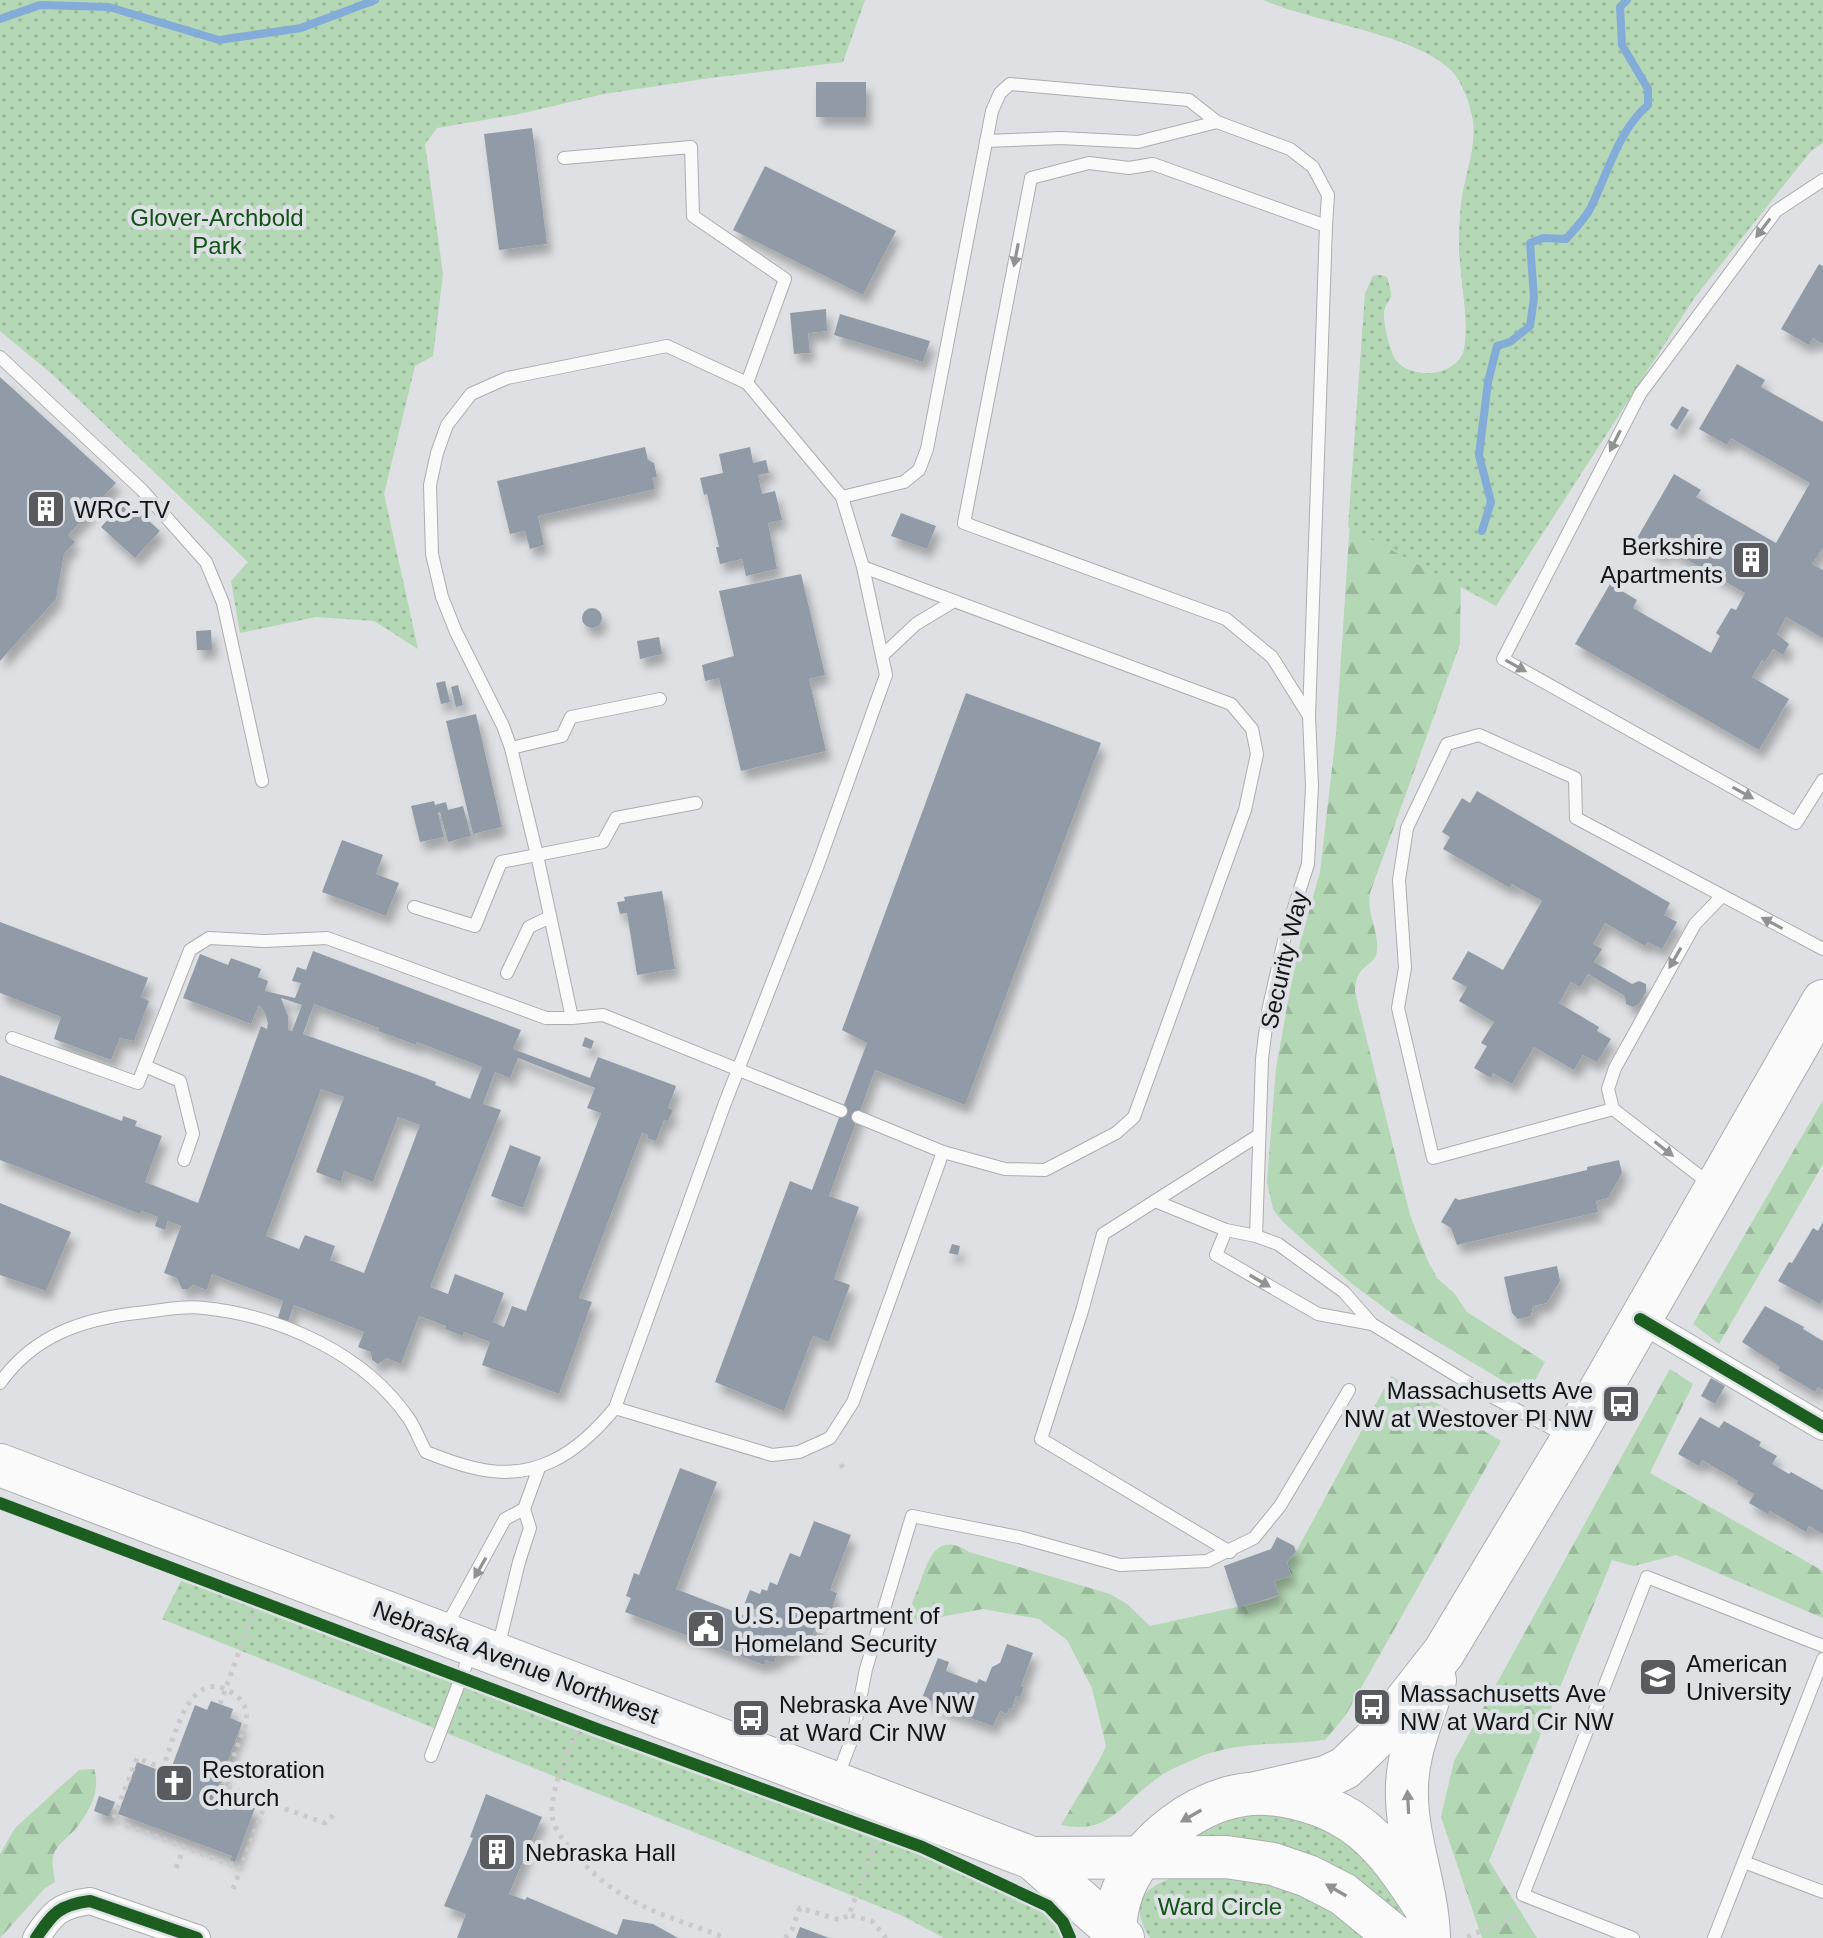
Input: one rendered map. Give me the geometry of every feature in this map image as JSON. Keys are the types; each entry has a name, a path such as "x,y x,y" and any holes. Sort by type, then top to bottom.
{"main road":[{"path":"1117,1935 1124,1888 1162,1837 1186,1817 1223,1800 1326,1777 1345,1768 1379,1735 1444,1652 1572,1439 1823,1001"},
{"name":"Nebraska Avenue Northwest","path":"0,1465 1032,1858 1226,1857 1259,1861 1292,1869 1343,1894 1397,1938"},
{"path":"1427,1922 1410,1831 1407,1784 1412,1754 1444,1652"},
{"path":"1252,1794 1312,1803 1351,1821 1386,1851 1427,1922"},
{"name":"Nebraska Avenue Northwest","path":"1032,1858 1117,1935"}],"street":[{"path":"1640,1319 1823,1427"},
{"path":"36,1938 56,1911 72,1903 98,1903 197,1938"}],"lane":[{"path":"842,497 904,482 919,470 927,449 992,111 1000,93 1010,84 1189,100 1217,122 1290,149 1313,167 1328,195 1309,716"},
{"path":"986,141 1061,138 1138,142 1217,122"},
{"path":"564,158 691,147 693,216 785,279 747,383"},
{"name":"Security Way","path":"1256,1236 1262,1059 1268,1011 1285,936 1308,864 1312,786 1309,716 1272,657 1226,619 964,523 1031,178 1089,163 1129,168 1153,164 1326,226"},
{"path":"1823,180 1776,211 1640,394 1503,659 1796,823 1823,780"},
{"path":"0,1383 14,1363 48,1337 107,1317 202,1307 283,1327 340,1354 377,1383 409,1419 426,1452 475,1469 502,1471 539,1468 561,1458 593,1435 615,1408 886,675 863,567 842,497 747,383 667,346 507,378 471,394 447,425 430,485 432,554 442,597 511,748 572,1018"},
{"path":"0,357 142,490 206,562 223,603 262,781"},
{"path":"858,1117 943,1152 1005,1169 1045,1170 1116,1133 1134,1117 1245,810 1257,754 1252,729 1231,704 863,567"},
{"path":"882,656 916,624 954,601"},
{"path":"511,748 562,736 571,717 660,699"},
{"path":"1613,1109 1433,1158 1398,1008 1405,968 1399,880 1407,828 1447,744 1479,735 1575,778 1576,818 1823,949"},
{"path":"414,907 475,926 501,862 603,842 616,818 696,803"},
{"path":"1715,1189 1613,1109 1608,1089 1615,1068 1695,924 1722,896"},
{"path":"507,973 529,927 550,917"},
{"path":"12,1038 138,1083 190,950 209,938 265,941 327,938 546,1018 603,1015 841,1111"},
{"path":"145,1066 180,1081 193,1134 184,1160"},
{"path":"1230,1552 1041,1439 1103,1234 1259,1135"},
{"path":"615,1408 772,1455 799,1452 830,1438 853,1402 943,1152"},
{"path":"1155,1201 1226,1230 1278,1244 1344,1292 1372,1324 1485,1393 1572,1439"},
{"path":"1226,1230 1216,1255 1318,1314 1372,1324"},
{"path":"835,1785 853,1736 866,1669 912,1516 1019,1537 1120,1565 1207,1561 1254,1538 1280,1506 1349,1390"},
{"path":"471,1644 519,1562 530,1528 524,1509 539,1468"},
{"path":"431,1756 471,1644 490,1551 505,1519 524,1509"},
{"path":"1633,1938 1523,1895 1647,1577 1823,1646"},
{"path":"1714,1938 1823,1659"},
{"path":"1744,1862 1823,1892"}],"path":[{"path":"841,1464 845,1472"},
{"path":"220,1704 258,1599"},
{"path":"241,1869 113,1820 137,1758 163,1768 188,1702 199,1690 208,1686 225,1689 239,1697 247,1714 223,1785 325,1823 337,1812"},
{"path":"581,1722 554,1794 551,1813 561,1837 602,1882 627,1900 726,1938"},
{"path":"233,1889 266,1802"},
{"path":"785,1938 800,1908 840,1920 849,1915 880,1832"},
{"path":"176,1868 184,1847"},
{"path":"1467,1937 1529,1911 1537,1900"},
{"path":"849,1915 872,1921 886,1938"}],"green space":[{"name":"Glover-Archbold Park","path":"0,0 865,0 843,62 604,94 519,114 437,128 425,144 443,274 433,356 415,366 384,494 418,649 374,621 316,617 240,633 231,581 248,562 53,375 0,331"},
{"path":"1264,0 1611,0 1463,424 1460,644 1370,893 1377,950 1373,960 1358,975 1355,992 1410,1215 1427,1259 1437,1278 1454,1293 1467,1312 1545,1362 1527,1395 1398,1318 1351,1283 1283,1222 1273,1209 1267,1182 1276,1068 1296,958 1320,872 1336,734 1365,294 1373,276 1387,277 1391,295 1384,310 1386,333 1392,353 1406,369 1429,373 1441,371 1459,360 1464,350 1466,331 1459,253 1460,216 1474,129 1470,107 1459,81 1434,57 1389,38"},
{"path":"1264,0 1823,0 1823,143 1811,151 1695,297 1496,606 1348,527 1365,294 1373,276 1387,277 1391,295 1384,310 1386,332 1392,353 1406,369 1429,373 1441,371 1459,360 1464,350 1466,321 1459,253 1460,225 1474,129 1465,94 1451,70 1413,47"},
{"path":"1823,1100 1823,1164 1719,1344 1693,1324"},
{"path":"1670,1369 1693,1384 1650,1473 1823,1571 1823,1618 1676,1555 1634,1566 1612,1560 1489,1861 1537,1938 1482,1938 1441,1817 1454,1761"},
{"path":"1391,1376 1501,1441 1345,1716 1325,1740 1241,1746 1209,1754 1164,1774 1103,1821 1092,1826 1061,1825 1106,1746 1092,1688 1067,1640 1039,1619 983,1609 902,1628 935,1551 941,1546 958,1546 969,1552 1110,1594 1127,1604 1150,1626 1269,1600 1279,1595 1274,1581 1291,1575 1287,1562 1296,1552"},
{"path":"184,1575 1041,1897 1060,1914 1072,1938 944,1938 903,1916 162,1619"},
{"path":"94,1769 96,1785 90,1807 54,1855 55,1882 45,1888 0,1938 0,1854 15,1828 79,1770"},
{"name":"Ward Circle","path":"1284,1811 1365,1848 1403,1911 1398,1914 1185,1841 1232,1818"},
{"name":"Ward Circle","path":"1196,1872 1310,1891 1372,1938 1150,1938 1142,1923 1142,1899 1148,1891 1169,1879"}],"building":[{"path":"816,82 866,82 866,117 816,117"},
{"path":"532,128 547,244 499,250 484,134"},
{"path":"765,166 896,231 863,295 733,230"},
{"path":"1819,264 1823,266 1823,344 1813,338 1809,345 1781,329"},
{"path":"826,309 827,331 808,333 810,353 794,354 790,313"},
{"path":"840,314 930,341 923,362 834,335"},
{"name":"Berkshire Apartments","path":"1737,364 1765,380 1761,387 1823,422 1823,548 1812,564 1823,570 1823,638 1786,617 1777,634 1789,644 1783,655 1773,649 1752,677 1789,699 1759,750 1575,644 1610,584 1637,600 1633,608 1711,653 1720,636 1716,633 1731,608 1736,610 1745,593 1667,548 1663,556 1636,540 1674,474 1701,490 1696,497 1776,543 1810,483 1731,438 1727,445 1699,429"},
{"name":"WRC-TV","path":"0,377 116,483 68,535 75,542 64,554 56,599 0,661"},
{"path":"1682,406 1689,410 1677,430 1670,425"},
{"path":"645,447 648,460 654,463 657,477 652,478 655,489 538,516 544,545 530,549 525,531 510,534 497,481"},
{"path":"750,447 753,463 766,460 769,473 758,475 762,494 775,491 782,520 768,523 777,569 746,576 742,559 720,564 707,494 704,495 700,478 723,473 719,454"},
{"path":"126,500 160,531 135,558 101,527"},
{"path":"901,513 936,526 927,549 891,536"},
{"path":"801,574 825,675 809,679 826,751 741,771 719,678 705,681 702,665 734,656 719,591"},
{"path":"592,608 599,611 602,618 599,625 592,628 585,625 582,618 585,611"},
{"path":"211,630 212,650 197,650 196,631"},
{"path":"659,637 662,654 640,659 637,641"},
{"path":"445,681 450,702 441,704 436,683"},
{"path":"458,685 463,705 456,707 451,687"},
{"path":"966,693 1101,743 965,1105 875,1070 829,1196 859,1207 834,1279 850,1285 829,1342 813,1336 784,1411 715,1382 790,1181 812,1190 867,1043 842,1030"},
{"path":"476,714 502,827 473,834 446,721"},
{"path":"1477,791 1670,903 1664,915 1677,922 1662,949 1648,942 1645,946 1605,923 1593,944 1602,949 1594,962 1632,984 1639,981 1646,984 1646,992 1639,1004 1633,1007 1626,1004 1625,996 1588,974 1580,987 1571,982 1559,1003 1599,1027 1597,1031 1611,1039 1597,1062 1583,1055 1574,1070 1534,1047 1512,1084 1493,1073 1491,1078 1474,1068 1487,1046 1481,1043 1494,1022 1459,1001 1467,987 1452,979 1468,951 1503,970 1542,901 1512,884 1510,888 1443,849 1450,837 1442,832 1462,798 1470,803"},
{"path":"434,801 435,805 446,802 448,810 463,806 471,836 448,842 440,812 444,837 420,842 411,806"},
{"path":"342,840 383,855 376,874 399,883 386,916 322,892"},
{"path":"662,891 675,969 637,975 627,913 620,914 617,902 625,901 624,897"},
{"path":"0,922 148,978 141,997 149,1001 134,1041 120,1038 111,1060 54,1039 61,1017 0,993"},
{"path":"313,951 521,1030 513,1049 590,1078 598,1057 676,1086 668,1108 673,1110 668,1121 664,1120 656,1141 642,1133 579,1298 592,1302 559,1394 482,1365 490,1342 464,1332 463,1336 419,1316 401,1364 387,1358 378,1364 372,1360 371,1352 358,1347 364,1332 294,1305 288,1322 278,1318 283,1301 212,1274 207,1290 193,1285 182,1289 177,1278 164,1273 181,1226 168,1221 165,1230 155,1226 158,1217 142,1211 140,1214 0,1160 0,1075 122,1121 123,1116 137,1121 135,1126 162,1136 145,1182 198,1203 261,1026 267,1029 268,1023 259,1005 251,1024 183,998 200,954 228,965 231,958 261,969 258,977 268,981 265,991 295,998 301,983 292,981 297,967 306,970","holes":["281,998 302,1005 292,1031 288,1030 288,1016","314,1004 379,1028 378,1031 482,1067 470,1099 435,1085 436,1082 303,1034","518,1058 595,1088 587,1108 601,1113 526,1311 512,1306 504,1327 493,1322 504,1293 455,1274 448,1294 430,1287 501,1110 483,1104 495,1072 510,1078","321,1089 344,1097 316,1172 341,1182 344,1171 373,1182 398,1117 420,1125 364,1273 330,1260 335,1246 305,1235 299,1249 266,1236"]},
{"path":"585,1037 594,1041 591,1049 582,1046"},
{"path":"510,1145 541,1157 523,1208 491,1196"},
{"path":"1619,1160 1622,1173 1608,1198 1596,1201 1598,1212 1457,1245 1451,1228 1441,1222 1455,1198 1459,1200"},
{"path":"0,1203 71,1232 46,1291 0,1275"},
{"path":"1823,1222 1823,1299 1820,1304 1778,1281 1813,1228 1818,1231"},
{"path":"952,1244 960,1246 958,1255 949,1253"},
{"path":"1557,1266 1560,1281 1547,1303 1533,1306 1531,1316 1518,1319 1512,1313 1504,1277"},
{"path":"1765,1306 1823,1341 1823,1390 1818,1387 1815,1392 1778,1370 1780,1367 1742,1342"},
{"path":"1711,1378 1725,1386 1715,1404 1701,1396"},
{"path":"1700,1417 1719,1428 1724,1421 1761,1442 1759,1446 1777,1456 1772,1464 1823,1490 1823,1534 1809,1526 1806,1532 1770,1511 1768,1514 1749,1503 1754,1494 1737,1484 1738,1481 1702,1460 1699,1466 1678,1454"},
{"path":"680,1468 717,1482 676,1589 774,1627 778,1618 744,1605 750,1590 760,1594 762,1589 767,1591 770,1582 777,1585 790,1553 800,1557 814,1521 851,1535 830,1590 837,1593 832,1609 824,1606 809,1644 797,1639 793,1650 776,1657 774,1663 766,1660 764,1665 625,1612 631,1598 626,1596 634,1573 639,1575"},
{"path":"1277,1537 1294,1546 1296,1552 1287,1562 1291,1576 1274,1581 1279,1595 1238,1608 1224,1566 1271,1549"},
{"path":"1007,1644 1033,1653 1020,1697 1016,1696 1007,1714 1000,1711 993,1726 933,1705 934,1702 922,1698 938,1658 949,1662 946,1671 977,1683 979,1679 986,1682 992,1667 1000,1663"},
{"name":"Restoration Church","path":"211,1701 233,1709 230,1718 242,1723 216,1793 255,1808 235,1862 230,1860 232,1856 118,1814 137,1762 169,1774 195,1705 207,1710"},
{"name":"Nebraska Hall","path":"486,1794 542,1817 509,1894 525,1900 527,1897 617,1935 623,1919 653,1924 678,1938 457,1938 466,1914 444,1906 473,1838 470,1837"},
{"path":"99,1796 115,1802 109,1817 94,1811"},
{"path":"800,1927 829,1938 796,1938"}],"waterway":[{"path":"0,19 40,5 109,7 219,40 301,28 375,0"},
{"path":"1482,531 1491,502 1479,455 1488,382 1497,346 1510,342 1530,326 1534,298 1530,243 1543,238 1566,239 1579,225 1590,209 1628,128 1648,105 1648,89 1622,45 1620,7 1627,0"}],"cycle path":[{"path":"1640,1319 1823,1427"},
{"path":"0,1503 600,1730 922,1847 1048,1906 1063,1922 1070,1938"},
{"path":"36,1938 58,1912 90,1901 197,1938"}],"place":[{"name":"WRC-TV","path":"46,509"},
{"name":"Berkshire Apartments","path":"1751,560"},
{"name":"Massachusetts Ave NW at Westover Pl NW","path":"1621,1404"},
{"name":"U.S. Department of Homeland Security","path":"706,1629"},
{"name":"American University","path":"1658,1677"},
{"name":"Massachusetts Ave NW at Ward Cir NW","path":"1372,1707"},
{"name":"Nebraska Ave NW at Ward Cir NW","path":"751,1718"},
{"name":"Restoration Church","path":"174,1783"},
{"name":"Nebraska Hall","path":"497,1852"}]}
